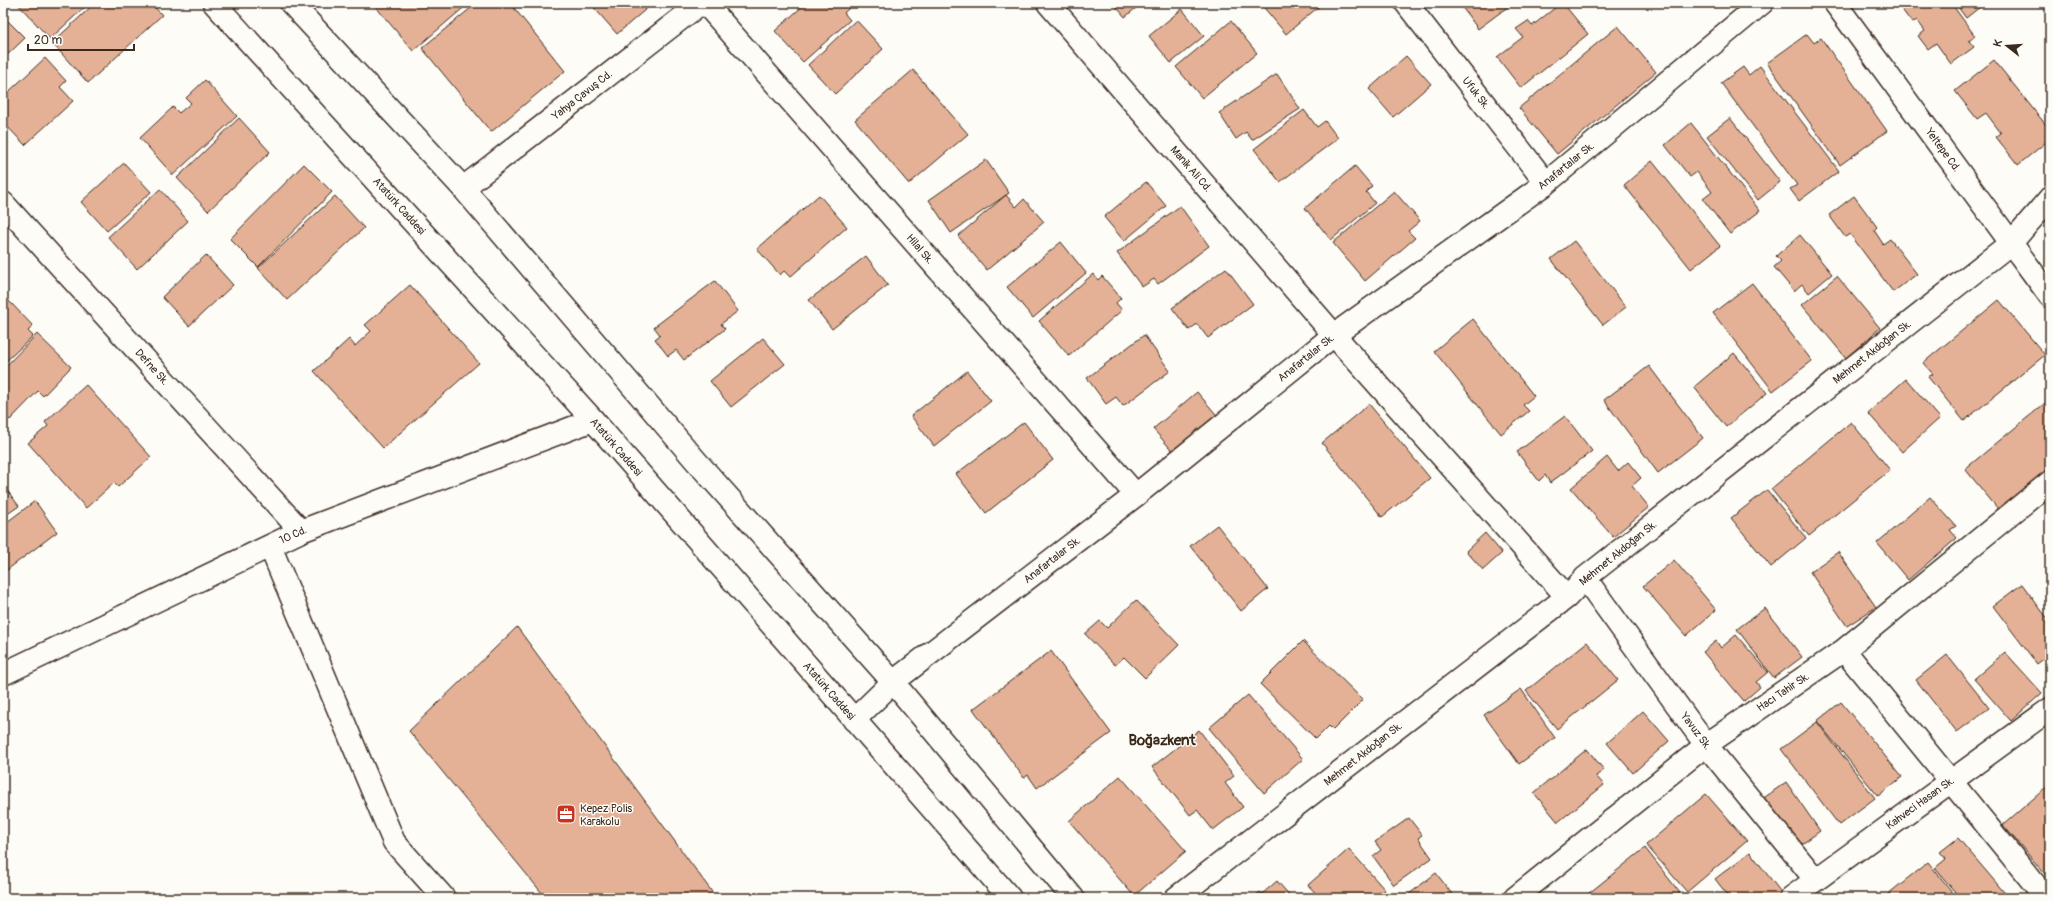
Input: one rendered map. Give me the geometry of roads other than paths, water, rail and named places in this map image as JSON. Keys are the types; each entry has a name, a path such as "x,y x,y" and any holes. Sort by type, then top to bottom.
{"street":[{"name":"Atatürk Caddesi","path":"214,3 593,420 1010,898"},
{"path":"291,3 463,188 696,462 893,682 1073,898"},
{"name":"Yahya Çavuş Cd.","path":"463,188 701,3"},
{"name":"Hilal Sk.","path":"706,3 1136,495"},
{"name":"Manik Ali Cd.","path":"1048,3 1334,336 1567,597"},
{"name":"Ufuk Sk.","path":"1406,3 1546,183"},
{"name":"Anafartalar Sk.","path":"854,720 893,682 1136,495 1334,336 1546,183 1762,3"},
{"name":"Yeltepe Cd.","path":"1835,3 2050,296"},
{"name":"Mehmet Akdoğan Sk.","path":"1176,898 1567,597 1585,578 2011,243 2050,198"},
{"name":"Defne Sk.","path":"3,203 300,531"},
{"name":"10 Cd.","path":"5,671 300,531 593,420"},
{"name":"Hacı Tahir Sk.","path":"1515,898 1706,745 1844,650 2050,482"},
{"path":"270,546 394,842 444,898"},
{"name":"Yavuz Sk.","path":"1585,578 1706,745 1815,879"},
{"path":"1844,650 2046,898"},
{"name":"Kahveci Hasan Sk.","path":"1790,898 2050,709"}],"place":[{"name":"Kepez Polis Karakolu","path":"566,814"}],"district":[{"name":"Boğazkent","path":"1162,740"}]}
